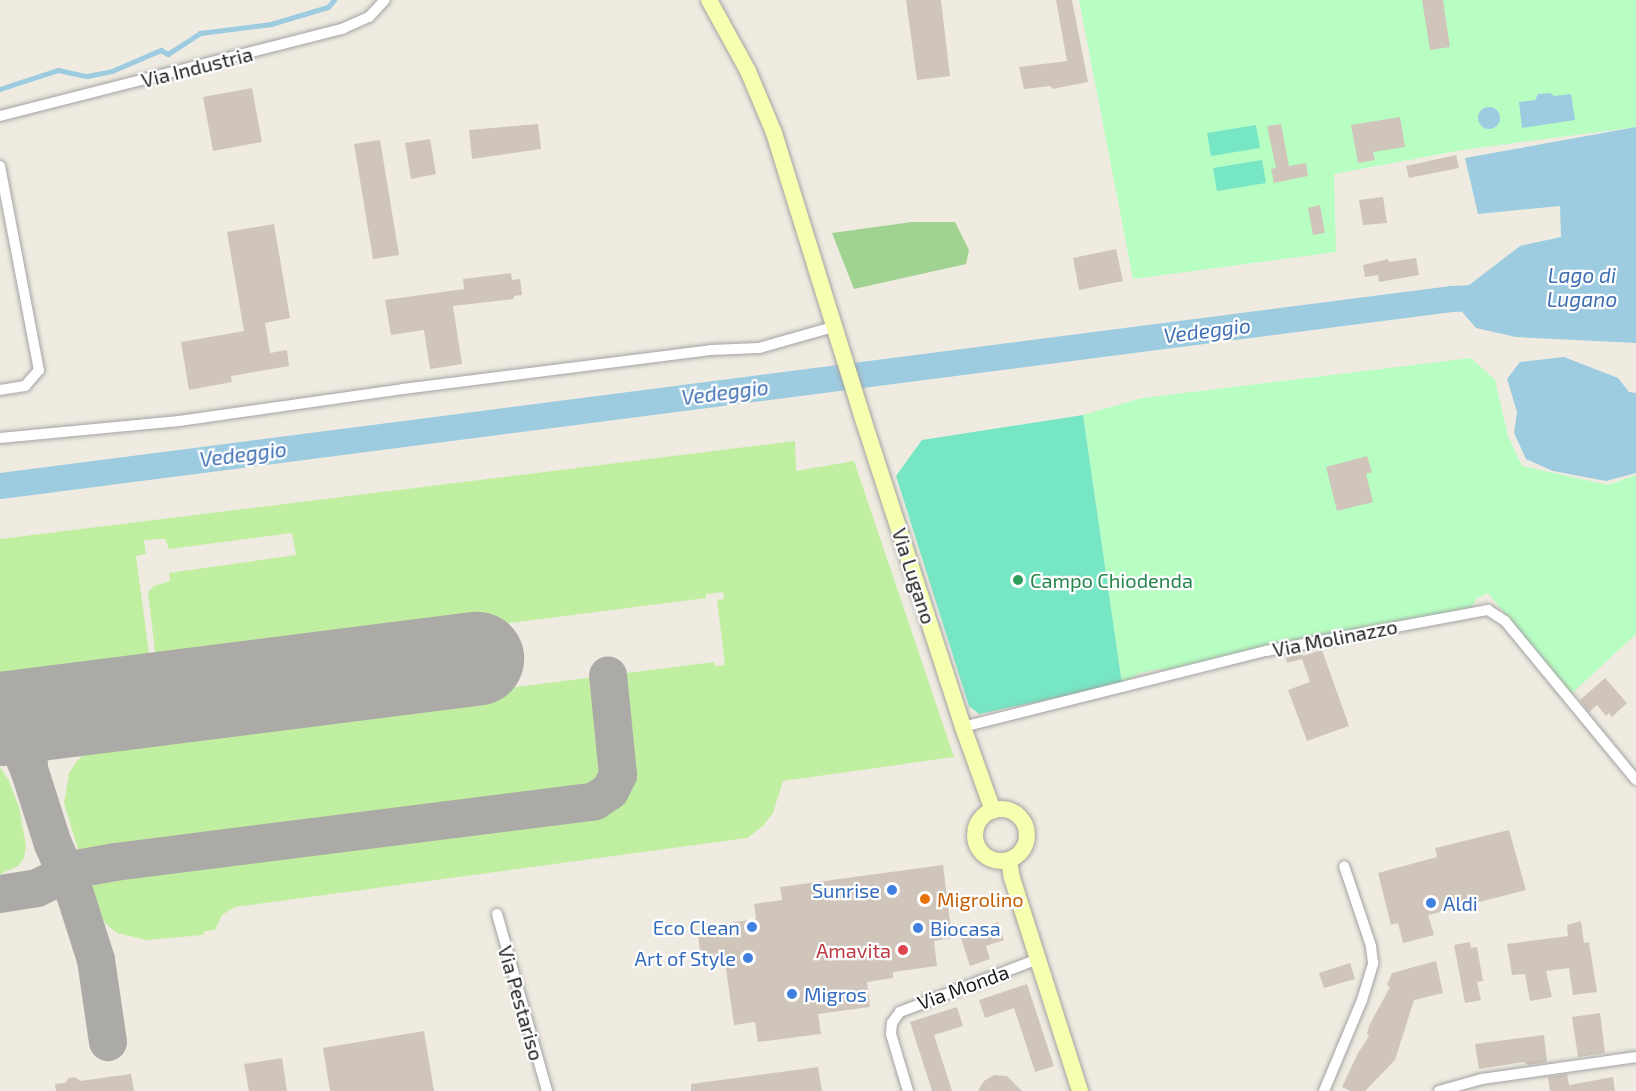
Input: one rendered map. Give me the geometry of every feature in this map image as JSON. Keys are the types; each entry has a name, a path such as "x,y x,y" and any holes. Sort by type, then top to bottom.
{"main road":[{"name":"Via Lugano","path":"709,0 748,72 774,133 835,334 963,727 993,811"},
{"path":"993,811 1011,812 1019,816 1027,832 1023,849 1009,860 992,860 978,848 975,839 977,825 993,811"},
{"path":"1009,860 1012,878 1080,1091"}],"street":[{"name":"Via Industria","path":"0,116 344,28 369,17 385,0"},
{"path":"0,166 39,370 25,386 0,390"},
{"path":"0,438 179,421 403,389 711,350 759,348 835,334"},
{"name":"Via Molinazzo","path":"963,727 1266,651 1488,610 1506,621 1636,780"},
{"path":"1323,1091 1362,1000 1373,963 1371,946 1344,866"},
{"name":"Via Pestariso","path":"497,914 547,1091"},
{"name":"Via Monda","path":"909,1091 891,1034 892,1023 900,1012 1038,959"},
{"path":"1439,1091 1482,1079 1636,1057"}],"green space":[{"path":"1079,0 1636,0 1636,127 1462,150 1334,174 1336,252 1133,279"},
{"path":"1256,125 1260,148 1211,156 1207,133"},
{"path":"1262,160 1266,183 1217,191 1213,168"},
{"path":"912,222 955,222 969,250 966,264 854,289 832,233"},
{"path":"1471,358 1495,380 1508,436 1522,466 1608,485 1636,475 1636,634 1571,694 1488,593 1477,598 1471,608 1266,646 1163,671 1160,669 1140,673 1122,684 1083,415 1142,398"},
{"name":"Campo Chiodenda","path":"1083,415 1122,684 979,714 969,706 896,476 922,440"},
{"path":"795,441 796,471 854,461 954,757 783,781 773,813 763,826 747,838 235,907 222,915 215,930 205,931 203,935 146,940 117,933 106,924 96,908 64,803 69,773 92,746 114,738 714,662 715,666 725,665 717,600 724,599 723,592 706,594 706,598 157,668 148,592 154,586 170,581 169,573 296,555 292,533 169,549 165,539 144,540 146,554 136,556 151,669 0,688 0,539"},
{"path":"0,767 8,779 19,807 26,846 24,858 18,866 0,874"}],"water":[{"path":"1550,93 1554,96 1571,94 1575,120 1522,128 1519,102 1535,100 1538,94"},
{"path":"1489,107 1499,114 1500,118 1493,128 1489,129 1479,122 1478,118 1485,108"},
{"name":"Lago di Lugano","path":"1636,127 1636,343 1516,337 1476,328 1451,299 1520,246 1561,237 1560,206 1478,214 1465,158"},
{"name":"Lago di Lugano","path":"1564,357 1618,378 1629,392 1636,393 1636,473 1606,481 1553,471 1526,459 1514,433 1517,412 1507,379 1520,362"}],"building":[{"path":"906,0 941,0 950,76 917,80"},
{"path":"1056,0 1072,0 1088,82 1052,89 1051,86 1024,89 1019,67 1067,61"},
{"path":"1422,0 1443,0 1450,47 1430,50"},
{"path":"252,88 262,142 213,151 203,97"},
{"path":"1400,117 1405,147 1373,152 1375,160 1358,163 1351,125"},
{"path":"538,124 541,149 472,159 469,130"},
{"path":"1281,124 1289,166 1306,163 1308,176 1274,183 1271,169 1276,168 1267,126"},
{"path":"430,139 436,174 411,179 405,143"},
{"path":"380,140 399,255 373,259 354,144"},
{"path":"1456,155 1459,168 1409,178 1406,166"},
{"path":"1383,197 1387,223 1363,225 1359,200"},
{"path":"1320,205 1325,233 1313,235 1308,208"},
{"path":"274,224 290,318 265,323 270,353 287,350 289,366 231,376 232,382 189,390 181,342 244,331 227,232"},
{"path":"1116,249 1123,281 1079,290 1073,258"},
{"path":"1416,258 1419,275 1379,282 1378,275 1365,277 1363,265 1388,259 1389,262"},
{"path":"511,273 512,280 520,279 522,295 514,296 514,299 453,306 462,364 430,369 424,330 391,335 385,300 464,289 463,279"},
{"path":"1367,456 1372,472 1366,474 1373,502 1337,511 1326,467"},
{"path":"1322,650 1349,726 1307,741 1288,690 1310,682 1302,659 1287,663 1285,655 1302,652 1303,656"},
{"path":"1605,678 1627,703 1612,717 1609,713 1606,716 1597,705 1589,712 1580,700"},
{"name":"Aldi","path":"1509,830 1526,890 1428,915 1434,935 1403,943 1398,923 1391,925 1378,873 1437,857 1435,848"},
{"path":"943,865 952,938 934,941 937,966 893,972 893,978 867,982 870,1007 818,1014 821,1034 758,1042 755,1022 734,1025 724,955 701,958 698,935 721,932 720,924 756,919 754,904 782,900 780,887"},
{"path":"1581,921 1584,943 1589,942 1597,992 1573,995 1569,968 1546,971 1552,997 1530,1001 1525,974 1512,975 1507,944 1568,936 1567,925"},
{"path":"998,922 1004,940 986,946 990,959 970,966 960,935"},
{"path":"1470,942 1471,948 1477,947 1483,981 1477,982 1481,1000 1465,1003 1454,945"},
{"path":"1436,961 1443,993 1414,1000 1395,1060 1365,1091 1350,1091 1342,1087 1369,1036 1367,1034 1369,1026 1390,987 1387,985 1392,973"},
{"path":"1350,963 1355,979 1324,988 1319,973"},
{"path":"1027,984 1054,1066 1035,1072 1014,1008 985,1018 979,1000"},
{"path":"957,1007 963,1026 934,1035 952,1091 932,1091 910,1022"},
{"path":"1600,1013 1605,1053 1578,1057 1572,1017"},
{"path":"424,1031 434,1091 330,1091 323,1048"},
{"path":"1544,1035 1547,1062 1529,1065 1523,1062 1479,1069 1475,1044"},
{"path":"282,1058 287,1091 249,1091 244,1064"},
{"path":"818,1067 822,1091 691,1091 691,1084"},
{"path":"131,1074 134,1091 56,1091 55,1084 65,1083 69,1078 75,1077 80,1081"},
{"path":"1567,1074 1569,1085 1613,1077 1615,1091 1550,1091 1548,1077"},
{"path":"994,1075 1007,1076 1022,1091 978,1091 984,1081"}],"waterway":[{"path":"0,89 58,70 87,76 112,71 161,50 168,54 200,33 271,24 328,7 334,0"},
{"name":"Vedeggio","path":"0,486 1451,299 1486,298"}],"taxiway":[{"path":"0,894 37,888 76,869 115,862 595,801 610,791 618,775 608,675"},
{"path":"0,727 17,741 29,769 28,745 41,723 59,714 115,704"},
{"path":"29,769 53,844 75,894 96,960 108,1042"}],"runway":[{"path":"0,719 477,659"}],"place":[{"name":"Campo Chiodenda","path":"1018,580"},
{"name":"Sunrise","path":"892,890"},
{"name":"Migrolino","path":"925,899"},
{"name":"Aldi","path":"1431,903"},
{"name":"Eco Clean","path":"752,927"},
{"name":"Biocasa","path":"918,928"},
{"name":"Amavita","path":"903,950"},
{"name":"Art of Style","path":"748,958"},
{"name":"Migros","path":"792,994"}]}
